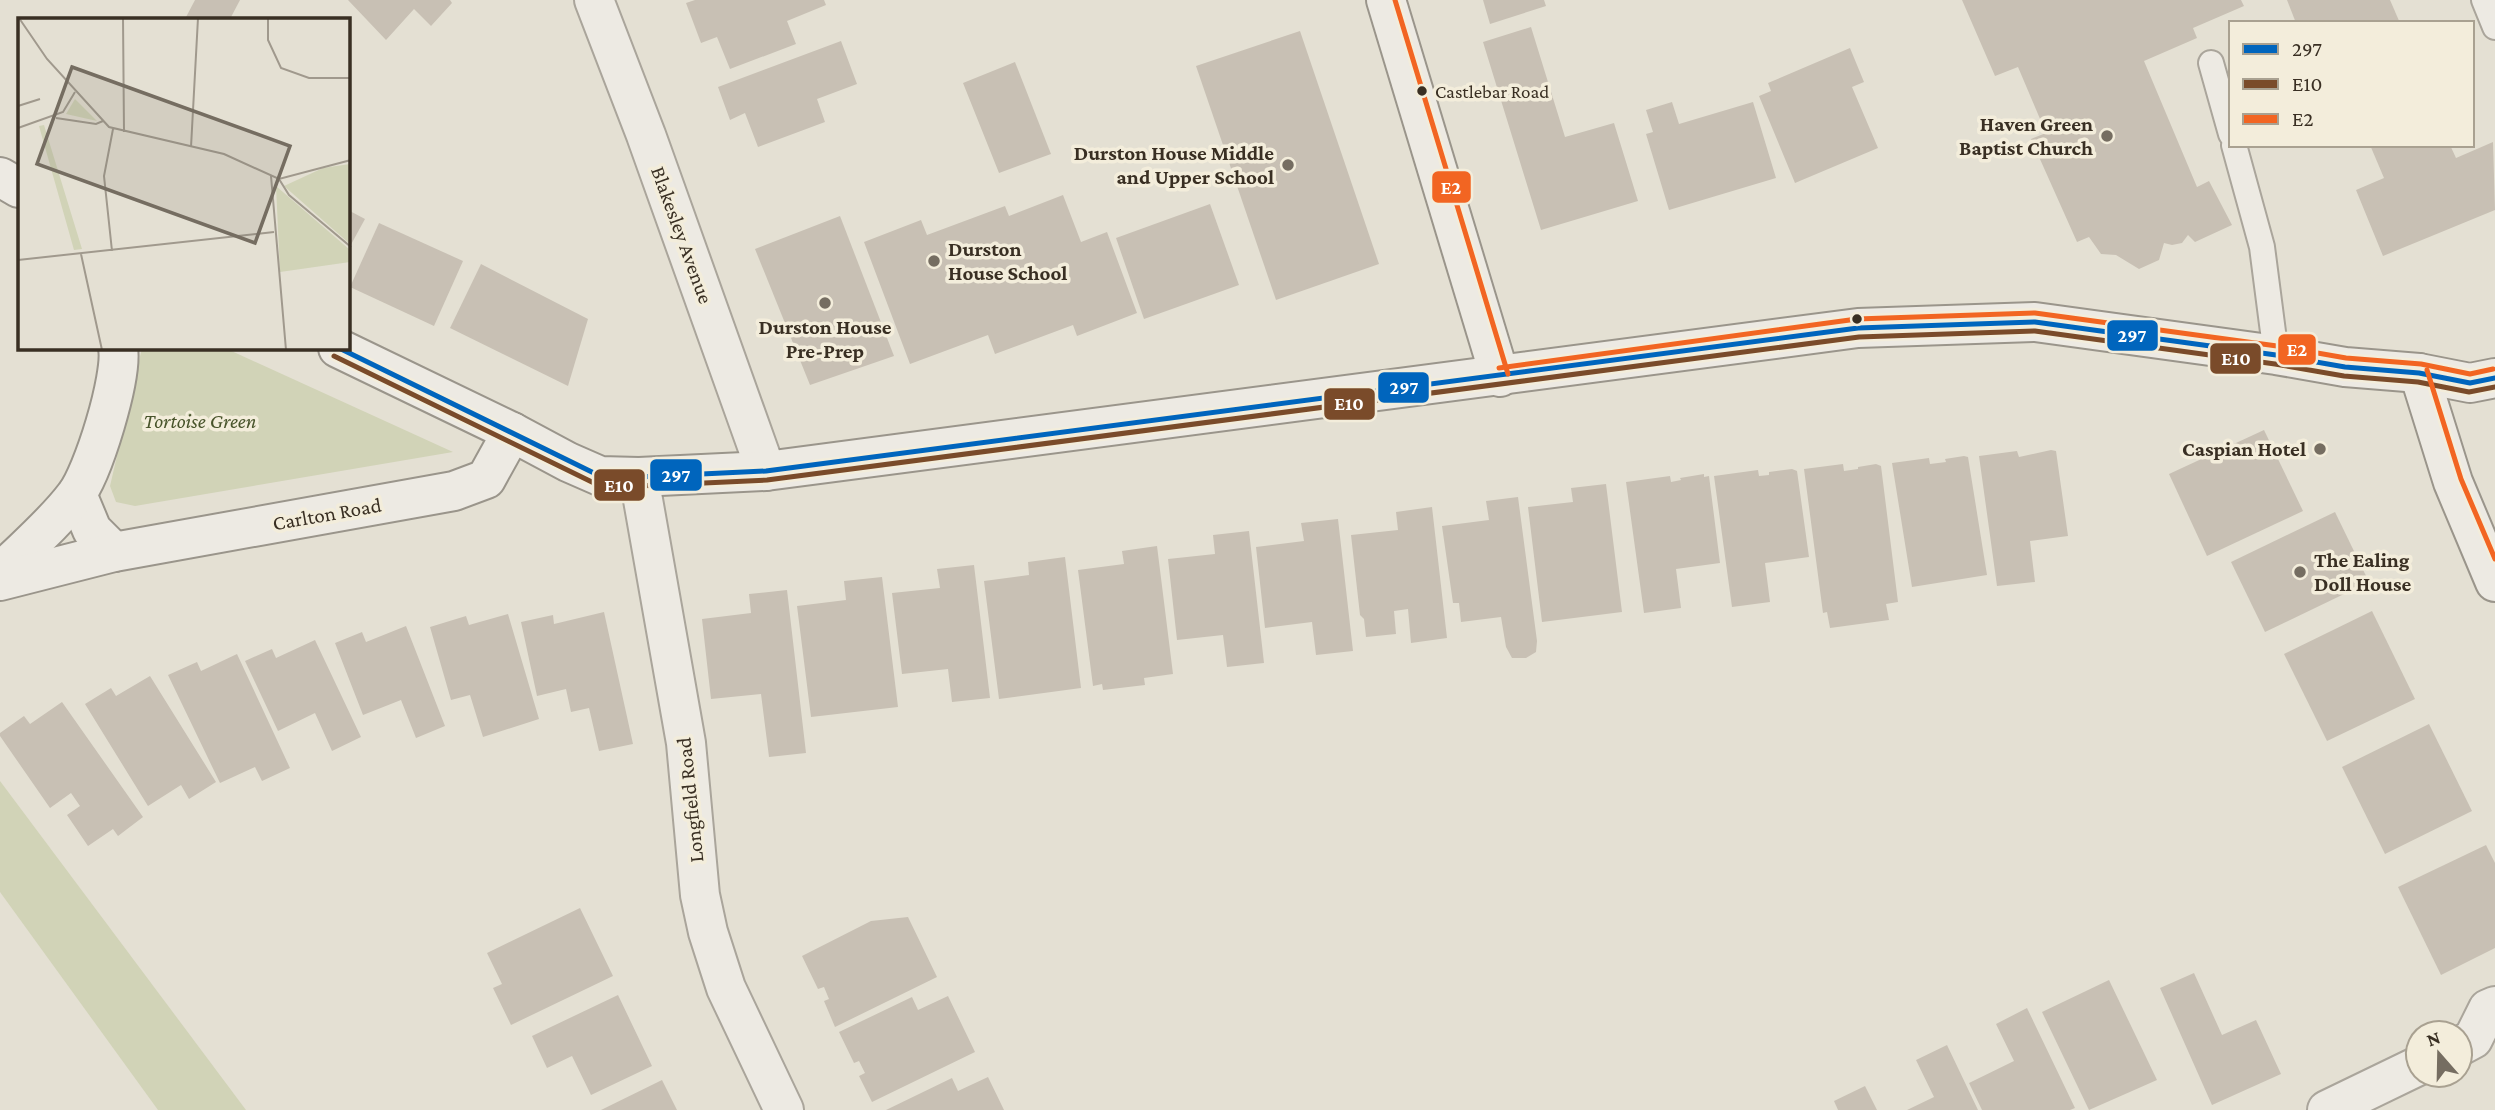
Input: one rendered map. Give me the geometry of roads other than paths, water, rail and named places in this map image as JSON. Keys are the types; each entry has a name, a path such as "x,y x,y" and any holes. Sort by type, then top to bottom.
{"street":[{"name":"Blakesley Avenue","path":"594,0 646,135 766,471"},
{"path":"1386,0 1500,377"},
{"path":"0,177 18,187"},
{"path":"342,350 512,432 568,463 600,476 639,477 766,471 1500,377 1858,328 2035,322 2345,367 2419,373 2470,383 2495,378"},
{"path":"0,573 77,495 100,439 114,394 118,350"},
{"path":"2419,373 2453,482 2495,582"},
{"name":"Carlton Road","path":"0,581 114,552 454,491 486,480 512,432"},
{"name":"Longfield Road","path":"639,477 686,743 700,895 708,932 726,988 784,1110"},
{"path":"77,495 92,530 114,552"},
{"path":"2474,1031 2488,1009 2495,1006"},
{"path":"2327,1110 2404,1073"}],"lane":[{"path":"2484,0 2495,27"},
{"path":"2211,63 2229,127"},
{"path":"2235,147 2262,247 2276,355"}],"place":[{"name":"Castlebar Road","path":"1422,91"},
{"name":"Haven Green Baptist Church","path":"2107,136"},
{"name":"Durston House Middle and Upper School","path":"1288,165"},
{"name":"Durston House School","path":"934,261"},
{"name":"Durston House Pre-Prep","path":"825,303"},
{"name":"Caspian Hotel","path":"2320,449"},
{"name":"The Ealing Doll House","path":"2300,572"}],"park label":[{"name":"Tortoise Green","path":"200,421"}]}
